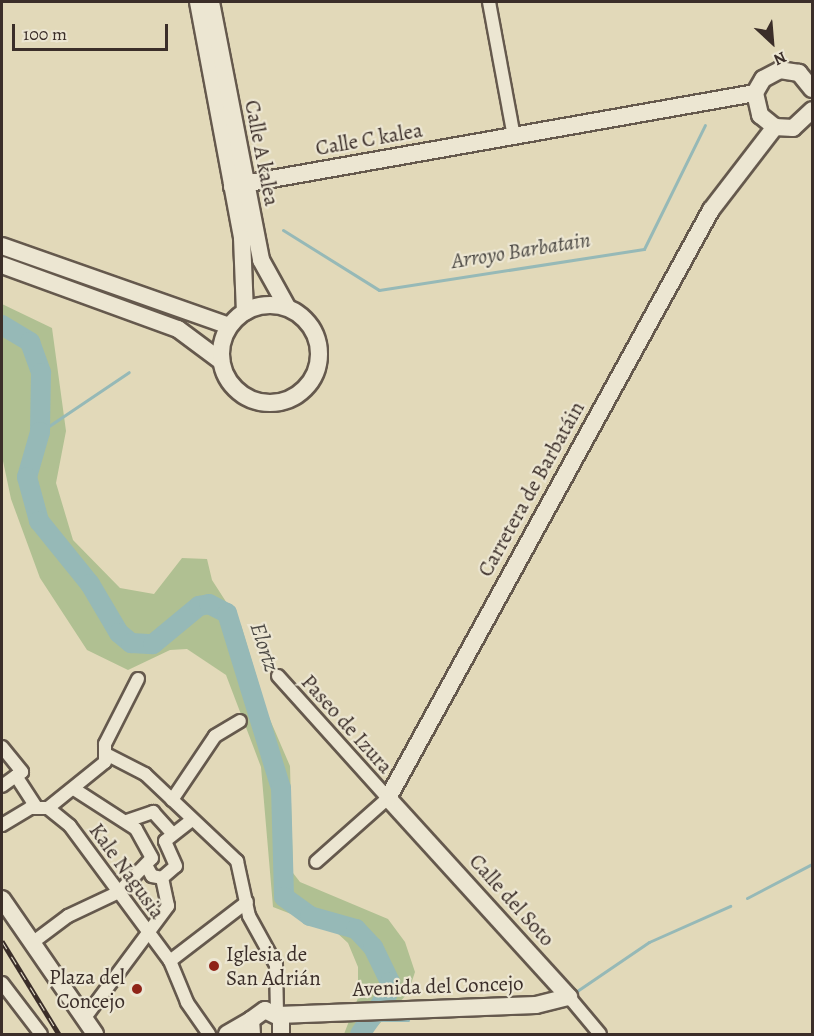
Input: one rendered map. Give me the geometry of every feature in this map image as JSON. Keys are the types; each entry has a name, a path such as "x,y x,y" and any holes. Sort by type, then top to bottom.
{"street":[{"name":"Calle A kalea","path":"198,2 238,185 261,260 287,307"},
{"name":"Calle A kalea","path":"211,2 238,185 247,279 245,312"},
{"path":"489,2 514,137"},
{"path":"813,89 799,73 780,70 763,79 755,93 760,115 775,127 793,128 813,110"},
{"name":"Calle C kalea","path":"238,185 755,93"},
{"name":"Carretera de Barbatáin","path":"316,862 388,798 711,210 775,127"},
{"path":"2,246 229,326"},
{"path":"2,265 178,329 221,361 231,383 249,398 280,402 301,392 316,373 319,341 312,327 287,307 258,306 245,312 229,326 221,361"},
{"name":"Paseo de Izura","path":"278,675 388,798"},
{"path":"2,825 43,808 74,789 106,754 105,744 138,679"},
{"path":"172,800 214,736 240,721"},
{"name":"Kale Nagusia","path":"2,747 22,772 16,776 43,808 70,825 170,961 187,1002 209,1035"},
{"path":"106,754 145,774 237,861 247,902 276,965 274,994 265,1025"},
{"path":"2,786 16,776"},
{"path":"32,943 68,916 119,892 147,867 151,849 127,821 74,789"},
{"name":"Calle del Soto","path":"388,798 569,997 600,1035"},
{"path":"127,821 153,812 172,833"},
{"path":"162,878 176,866 165,842 172,833 192,820"},
{"path":"147,867 152,876 162,878"},
{"path":"84,1019 168,906 162,878"},
{"path":"2,899 95,1035"},
{"path":"170,961 247,902"},
{"path":"2,983 41,1035"},
{"name":"Avenida del Concejo","path":"227,1035 309,1014 536,1005 569,997"}],"green space":[{"path":"2,304 52,328 66,431 56,483 73,540 120,588 154,594 182,558 207,559 212,580 241,625 268,715 290,766 293,873 300,882 388,919 405,942 415,972 408,993 370,1034 344,1034 358,998 358,967 348,943 335,931 273,907 261,767 226,675 187,649 170,650 128,670 87,650 40,578 11,499 3,461"}],"waterway":[{"name":"Arroyo Barbatain","path":"283,230 379,290 644,249 705,125"},
{"name":"Elortz","path":"2,325 30,342 41,373 40,432 27,477 39,521 90,584 119,633 131,643 153,644 199,606 209,604 227,613 281,788 284,897 310,916 356,929 373,947 390,982 387,995 360,1034"},
{"name":"Arroyo Barbatain","path":"40,432 129,372"},
{"path":"747,898 812,864"},
{"path":"577,991 649,942 730,906"},
{"path":"370,1020 408,1020"}],"railway":[{"path":"2,941 59,1034"}],"place":[{"name":"Iglesia de San Adrián","path":"214,966"},
{"name":"Plaza del Concejo","path":"137,989"}]}
